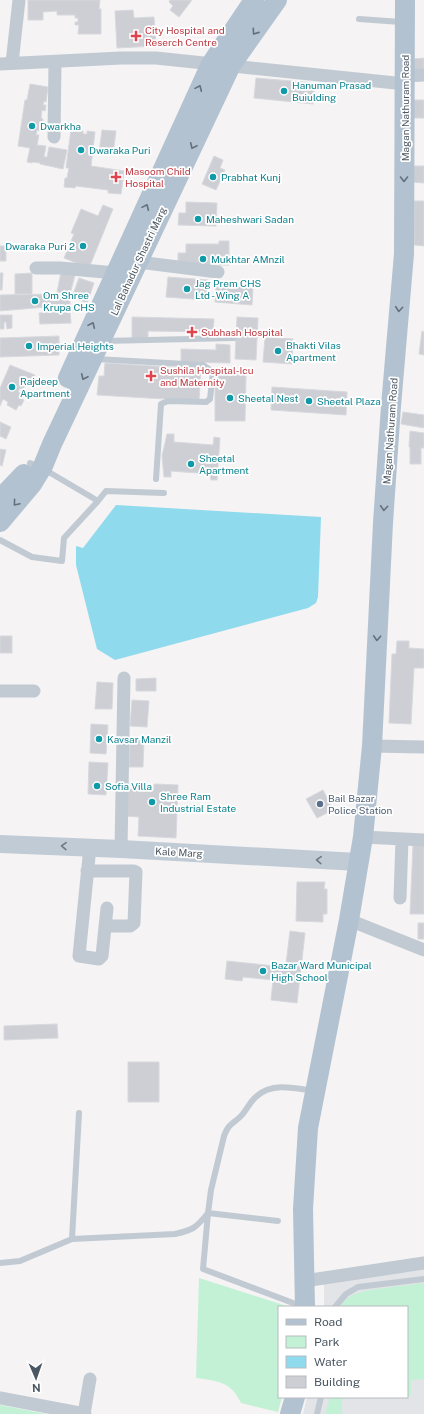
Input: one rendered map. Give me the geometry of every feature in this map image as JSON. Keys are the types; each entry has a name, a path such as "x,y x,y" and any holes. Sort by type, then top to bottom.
{"main road":[{"name":"Lal Bahadur Shastri Marg","path":"0,522 32,484 36,465 116,273 211,64 254,0"},
{"name":"Lal Bahadur Shastri Marg","path":"0,499 23,475 36,465 52,444 231,65 277,0"},
{"name":"Magan Nathuram Road","path":"305,1306 303,1209 308,1128 349,920 363,837 372,746 385,499 404,254 411,78 405,22 405,0"},
{"name":"Kale Marg","path":"0,844 90,847 358,862"},
{"path":"290,1414 295,1398"}],"street":[{"path":"19,0 6,63 156,58 211,64 411,78"},
{"path":"54,137 55,62"},
{"path":"138,262 218,272"},
{"path":"36,268 67,268 116,273"},
{"path":"124,678 125,849 128,871"},
{"path":"0,691 34,691"},
{"path":"372,746 424,747"},
{"path":"363,837 424,840"},
{"path":"400,898 402,839"},
{"path":"90,847 79,956 99,959 102,956 107,908"},
{"path":"87,871 134,871 136,874 134,923 130,926 105,926"},
{"path":"349,920 424,950"},
{"path":"304,1281 424,1263"},
{"path":"0,1398 84,1414 90,1379"}],"lane":[{"path":"359,19 405,22"},
{"path":"96,350 234,338"},
{"path":"96,350 204,365 213,372 210,399 206,402 168,401 161,404 156,479"},
{"path":"36,465 98,501"},
{"path":"0,540 32,557 62,561 64,538 106,491 164,493"},
{"path":"302,1306 203,1269 211,1190 226,1128 245,1112 257,1095 269,1089 284,1086 315,1091"},
{"path":"72,1239 80,1113"},
{"path":"208,1213 278,1221"},
{"path":"0,1264 20,1261 72,1239 175,1234 191,1230 199,1225 208,1213"},
{"path":"337,1306 346,1294 358,1288 424,1279"},
{"path":"317,1414 321,1398"}],"shaded area":[{"path":"424,1268 424,1414 303,1414 307,1398 408,1398 408,1306 324,1306 324,1283"}],"green space":[{"path":"199,1278 287,1306 278,1306 278,1398 282,1398 278,1412 241,1403 233,1390 223,1383 196,1378"},
{"path":"424,1283 424,1379 411,1380 411,1396 408,1396 408,1306 341,1306 343,1302 351,1296 376,1289"},
{"path":"330,1398 363,1398 342,1399 342,1414 325,1414"},
{"path":"0,1405 47,1414 0,1414"}],"water":[{"path":"116,505 321,517 318,597 316,603 308,608 115,660 97,649 76,565 76,546 83,548"}],"building":[{"path":"28,0 100,0 99,9 101,9 101,34 78,34 79,25 75,25 75,22 78,22 78,18 75,18 75,15 57,15 57,11 43,12 43,20 28,20"},
{"path":"170,0 192,0 179,17 170,10 173,6 169,2"},
{"name":"City Hospital and Reserch Centre","path":"133,10 134,18 154,17 156,46 117,48 115,11"},
{"path":"424,58 424,72 413,73 412,59"},
{"name":"Hanuman Prasad Buiulding","path":"256,78 315,83 313,104 254,98"},
{"name":"Dwarkha","path":"30,84 48,87 46,102 44,101 43,105 46,105 45,111 42,110 41,118 43,119 41,131 37,130 36,135 39,135 37,145 46,146 44,157 47,157 49,147 67,150 63,169 40,163 27,162 30,148 18,146 25,100 27,100"},
{"path":"410,100 424,100 424,118 411,118"},
{"name":"Dwaraka Puri","path":"71,129 83,131 83,134 87,134 87,131 95,132 91,166 124,171 121,194 108,193 108,190 76,186 75,188 64,187 65,178 67,178 69,168 66,168"},
{"path":"102,130 116,131 113,154 99,153"},
{"name":"Prabhat Kunj","path":"214,156 223,160 220,168 225,170 216,190 202,184"},
{"path":"412,166 424,166 424,183 411,182"},
{"path":"414,201 424,201 424,246 414,245"},
{"name":"Maheshwari Sadan","path":"186,202 217,203 216,226 178,225 179,213 186,213"},
{"name":"Dwaraka Puri 2","path":"103,205 113,209 89,268 64,258 74,234 71,233 81,209 98,216"},
{"name":"Mukhtar AMnzil","path":"219,241 229,241 229,265 178,265 178,253 186,253 186,244 219,244"},
{"path":"0,246 6,246 6,261 0,261"},
{"path":"61,272 75,275 70,294 57,292"},
{"path":"0,273 3,273 2,290 0,290"},
{"path":"32,273 32,294 15,294 15,274"},
{"name":"Jag Prem CHS Ltd - Wing A","path":"168,277 208,280 206,300 166,297"},
{"path":"79,278 94,283 87,303 72,297"},
{"path":"216,285 253,288 252,305 215,302"},
{"name":"Om Shree Krupa CHS","path":"55,294 70,296 70,305 0,311 0,295"},
{"path":"70,312 71,323 40,324 39,313"},
{"path":"0,315 12,315 12,328 7,329 6,322 4,322 4,329 0,329"},
{"path":"132,317 214,319 213,332 148,331 148,339 132,339"},
{"path":"237,317 258,318 256,360 235,359"},
{"path":"422,331 424,332 424,355 419,354"},
{"name":"Imperial Heights","path":"59,336 59,355 0,357 0,338"},
{"name":"Bhakti Vilas Apartment","path":"265,337 293,339 292,364 263,362"},
{"path":"216,344 230,345 230,363 181,362 181,349 216,350"},
{"name":"Sushila Hospital-Icu and Maternity","path":"105,363 201,369 199,401 97,395 99,376 104,376"},
{"name":"Rajdeep Apartment","path":"10,365 35,375 30,386 26,384 23,389 20,388 18,392 21,393 19,398 24,400 21,406 19,405 16,410 7,405 8,402 3,399 0,406 0,388"},
{"name":"Sheetal Nest","path":"215,375 246,375 245,421 215,421"},
{"name":"Sheetal Plaza","path":"272,387 347,392 346,415 271,410"},
{"path":"403,412 424,415 424,428 401,424"},
{"name":"Rajdeep Apartment","path":"0,422 11,427 6,439 0,436"},
{"path":"410,431 424,433 424,448 421,448 421,464 410,464"},
{"name":"Sheetal Apartment","path":"167,434 174,434 174,442 213,445 214,437 220,438 217,480 211,480 210,474 171,471 171,477 164,477 162,456"},
{"path":"0,449 6,450 2,466 0,465"},
{"path":"0,636 12,636 12,653 0,653"},
{"path":"397,641 409,641 409,648 424,649 424,668 414,668 411,724 389,723 392,654 396,654"},
{"path":"156,678 156,691 136,691 136,679"},
{"path":"97,682 113,683 112,709 95,709"},
{"path":"132,700 149,701 147,727 130,726"},
{"name":"Kavsar Manzil","path":"91,724 108,725 106,754 90,753"},
{"path":"130,739 144,740 143,767 129,767"},
{"name":"Sofia Villa","path":"89,762 108,763 106,795 88,794"},
{"name":"Shree Ram Industrial Estate","path":"154,784 178,785 176,838 138,836 139,817 125,816 126,789 154,790"},
{"name":"Bail Bazar Police Station","path":"323,790 333,810 317,818 306,799"},
{"path":"424,844 424,914 410,914 413,845"},
{"path":"297,882 325,882 324,889 327,889 327,914 323,914 323,922 296,921"},
{"path":"418,923 424,923 424,939 418,939"},
{"name":"Bazar Ward Municipal High School","path":"290,931 305,933 297,1003 271,1000 273,980 243,977 242,981 225,979 227,961 275,966 275,963 286,964"},
{"path":"57,1024 58,1038 4,1040 4,1026"},
{"path":"128,1062 159,1062 159,1102 128,1102"}],"place":[{"name":"City Hospital and Reserch Centre","path":"136,36"},
{"name":"Hanuman Prasad Buiulding","path":"284,91"},
{"name":"Dwarkha","path":"32,126"},
{"name":"Dwaraka Puri","path":"81,150"},
{"name":"Masoom Child Hospital","path":"116,177"},
{"name":"Prabhat Kunj","path":"213,177"},
{"name":"Maheshwari Sadan","path":"198,219"},
{"name":"Dwaraka Puri 2","path":"83,246"},
{"name":"Mukhtar AMnzil","path":"203,259"},
{"name":"Jag Prem CHS Ltd - Wing A","path":"187,289"},
{"name":"Om Shree Krupa CHS","path":"35,301"},
{"name":"Subhash Hospital","path":"192,332"},
{"name":"Imperial Heights","path":"29,346"},
{"name":"Bhakti Vilas Apartment","path":"278,351"},
{"name":"Sushila Hospital-Icu and Maternity","path":"151,376"},
{"name":"Rajdeep Apartment","path":"12,387"},
{"name":"Sheetal Nest","path":"230,398"},
{"name":"Sheetal Plaza","path":"309,401"},
{"name":"Sheetal Apartment","path":"191,464"},
{"name":"Kavsar Manzil","path":"99,739"},
{"name":"Sofia Villa","path":"97,786"},
{"name":"Shree Ram Industrial Estate","path":"152,802"},
{"name":"Bail Bazar Police Station","path":"320,804"},
{"name":"Bazar Ward Municipal High School","path":"263,971"}]}
